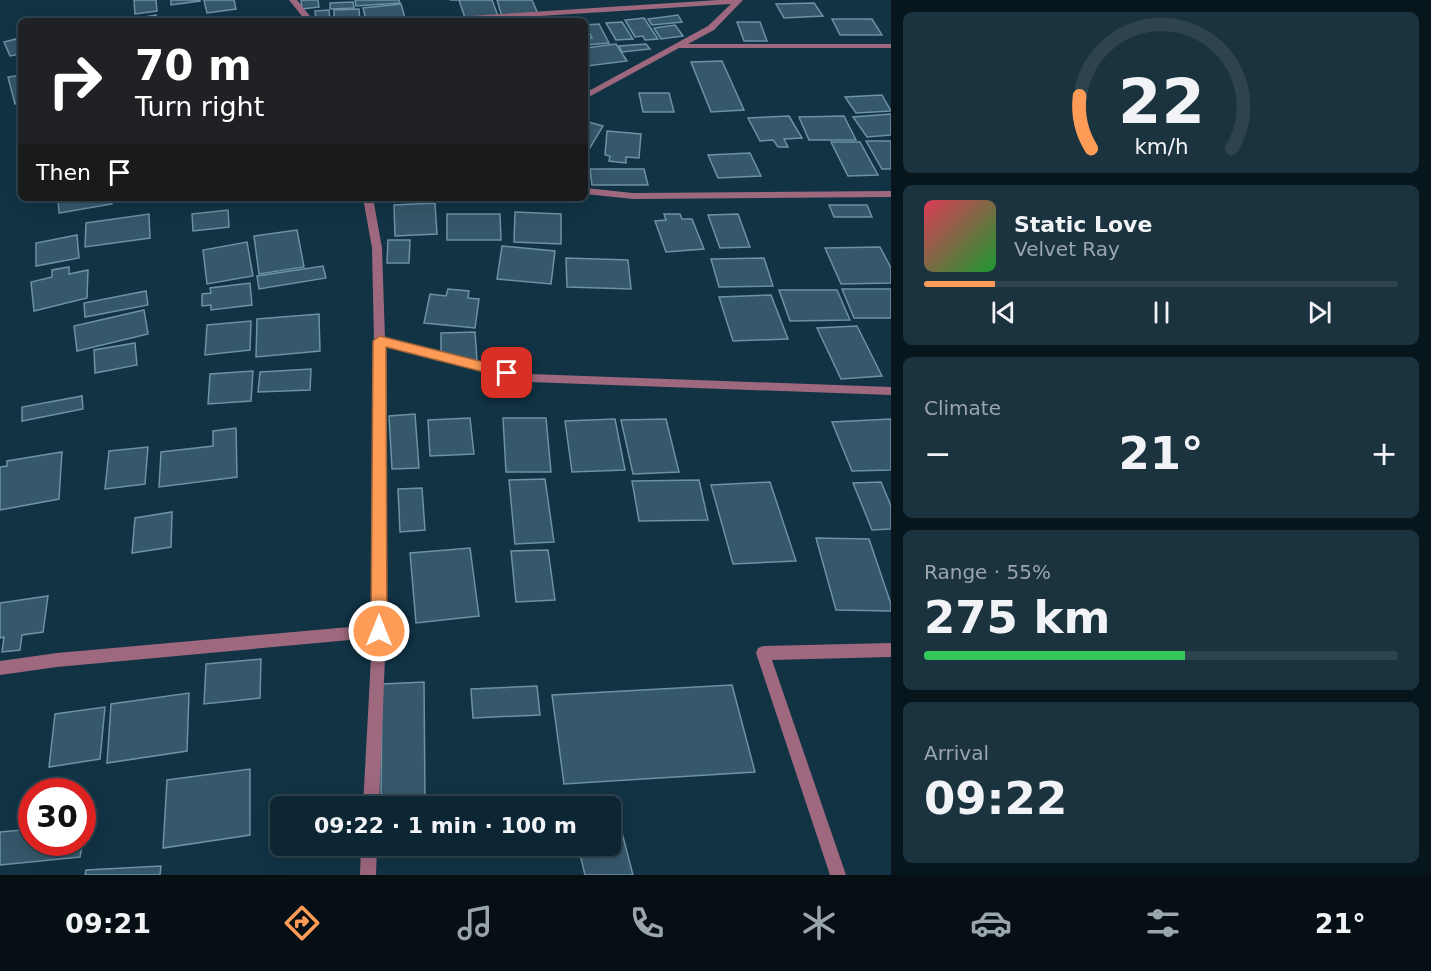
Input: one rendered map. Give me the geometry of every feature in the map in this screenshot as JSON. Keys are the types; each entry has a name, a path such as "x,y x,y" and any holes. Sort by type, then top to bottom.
{"street":[{"path":"293,0 308,18"},
{"path":"468,18 738,0"},
{"path":"588,94 711,28 738,0"},
{"path":"675,46 891,46"},
{"path":"588,191 633,196 891,194"},
{"path":"369,201 377,248 380,341 379,631 372,796"},
{"path":"380,341 529,378 891,391"},
{"path":"0,668 69,659 379,631"},
{"path":"838,875 763,653 891,650"},
{"path":"368,875 369,856"}],"building":[{"path":"134,0 156,0 157,11 135,14"},
{"path":"171,0 200,0 200,1 171,5"},
{"path":"204,0 234,0 236,9 207,13"},
{"path":"301,0 318,0 319,7 302,9"},
{"path":"355,0 399,0 400,3 356,6"},
{"path":"459,0 492,0 498,16 465,18"},
{"path":"497,0 532,0 538,14 502,17"},
{"path":"353,2 354,8 330,9 330,3"},
{"path":"814,3 823,16 784,18 776,4"},
{"path":"401,4 405,18 365,18 363,8"},
{"path":"359,9 360,18 334,18 334,10"},
{"path":"329,10 330,18 316,18 315,11"},
{"path":"156,15 157,18 137,18"},
{"path":"678,15 682,22 652,25 648,19"},
{"path":"644,18 658,39 645,40 643,36 635,37 625,20"},
{"path":"832,19 872,19 882,35 840,35"},
{"path":"622,22 633,39 616,40 606,23"},
{"path":"737,22 760,22 767,41 744,41"},
{"path":"599,24 609,43 588,45 588,39 592,38 588,25"},
{"path":"675,25 683,36 661,39 654,28"},
{"path":"16,39 18,55 10,56 4,42"},
{"path":"616,44 627,61 588,66 588,48"},
{"path":"646,44 650,49 622,52 619,46"},
{"path":"722,61 744,110 711,112 691,62"},
{"path":"18,75 18,104 15,104 8,77"},
{"path":"639,93 669,93 674,112 643,112"},
{"path":"882,95 891,111 856,113 845,97"},
{"path":"891,114 891,135 867,137 853,117"},
{"path":"789,116 802,138 784,139 788,147 778,147 773,140 760,141 748,118"},
{"path":"844,116 856,140 809,140 799,117"},
{"path":"588,122 603,126 588,151"},
{"path":"607,131 641,134 639,158 626,157 626,163 609,161 610,156 605,155"},
{"path":"866,141 891,141 891,169 882,169"},
{"path":"831,142 860,142 878,175 848,176"},
{"path":"750,153 761,176 718,178 708,155"},
{"path":"590,169 644,169 648,185 592,185"},
{"path":"58,201 112,201 112,204 59,213"},
{"path":"435,203 437,234 395,236 394,205"},
{"path":"829,205 867,205 872,217 834,217"},
{"path":"228,210 229,227 193,231 192,214"},
{"path":"515,212 561,214 561,244 514,242"},
{"path":"149,214 150,238 85,247 86,223"},
{"path":"447,214 500,214 501,240 447,240"},
{"path":"664,214 680,214 682,219 692,219 704,249 666,252 655,221 666,220"},
{"path":"738,214 750,247 720,248 708,215"},
{"path":"297,230 304,267 259,274 254,236"},
{"path":"77,235 79,258 36,266 36,243"},
{"path":"388,240 410,240 409,263 387,263"},
{"path":"247,242 253,276 207,284 203,250"},
{"path":"502,246 555,251 551,284 497,279"},
{"path":"880,247 891,268 891,283 841,284 825,248"},
{"path":"566,258 628,260 631,289 567,287"},
{"path":"764,258 773,286 719,287 711,259"},
{"path":"323,266 326,278 259,289 257,276"},
{"path":"69,267 69,274 88,270 87,298 34,311 31,282 52,277 52,270"},
{"path":"250,283 252,305 211,310 211,305 202,306 202,294 211,293 210,288"},
{"path":"448,289 469,291 468,298 479,299 475,328 424,323 430,294 446,296"},
{"path":"842,289 891,289 891,318 854,318"},
{"path":"779,290 837,290 850,320 790,321"},
{"path":"146,291 148,305 85,317 84,303"},
{"path":"771,295 788,339 733,341 719,297"},
{"path":"144,310 148,334 77,351 74,326"},
{"path":"319,314 320,351 256,357 257,319"},
{"path":"251,321 250,350 205,355 207,325"},
{"path":"857,326 882,376 841,379 817,328"},
{"path":"475,332 477,360 441,360 441,333"},
{"path":"135,343 137,365 95,373 94,350"},
{"path":"311,369 310,390 258,392 260,372"},
{"path":"253,371 251,401 208,404 210,374"},
{"path":"82,396 83,409 22,421 22,407"},
{"path":"415,414 419,468 392,469 389,416"},
{"path":"470,418 474,454 430,456 428,420"},
{"path":"503,418 546,418 551,472 506,472"},
{"path":"615,419 625,470 572,472 565,421"},
{"path":"666,419 679,472 633,474 621,420"},
{"path":"891,419 891,470 852,471 832,422"},
{"path":"236,428 237,477 159,487 161,452 213,446 213,431"},
{"path":"148,447 145,484 105,489 109,451"},
{"path":"62,452 59,499 0,510 0,467 7,466 7,461"},
{"path":"545,479 554,542 515,544 509,480"},
{"path":"699,480 708,520 639,521 632,481"},
{"path":"770,482 796,561 733,564 711,485"},
{"path":"881,482 891,506 891,529 872,530 853,483"},
{"path":"422,488 425,530 400,532 398,489"},
{"path":"172,512 171,547 132,553 135,518"},
{"path":"816,538 869,539 891,604 891,611 836,610"},
{"path":"470,548 479,616 416,623 410,553"},
{"path":"548,550 555,600 516,602 511,551"},
{"path":"48,596 43,632 22,635 20,650 2,652 4,637 0,638 0,603"},
{"path":"261,659 260,698 204,704 206,664"},
{"path":"424,682 425,796 381,796 382,684"},
{"path":"732,685 755,772 564,784 552,695"},
{"path":"537,686 540,715 473,718 471,689"},
{"path":"189,693 187,751 107,763 111,704"},
{"path":"105,707 100,759 49,767 55,714"},
{"path":"250,769 250,835 163,848 167,780"},
{"path":"621,829 633,875 585,875 580,856 621,856"},
{"path":"18,830 18,856 80,857 0,865 0,832"},
{"path":"161,866 160,875 85,875 86,870"}],"route":[{"path":"379,631 380,341 507,373"}]}
